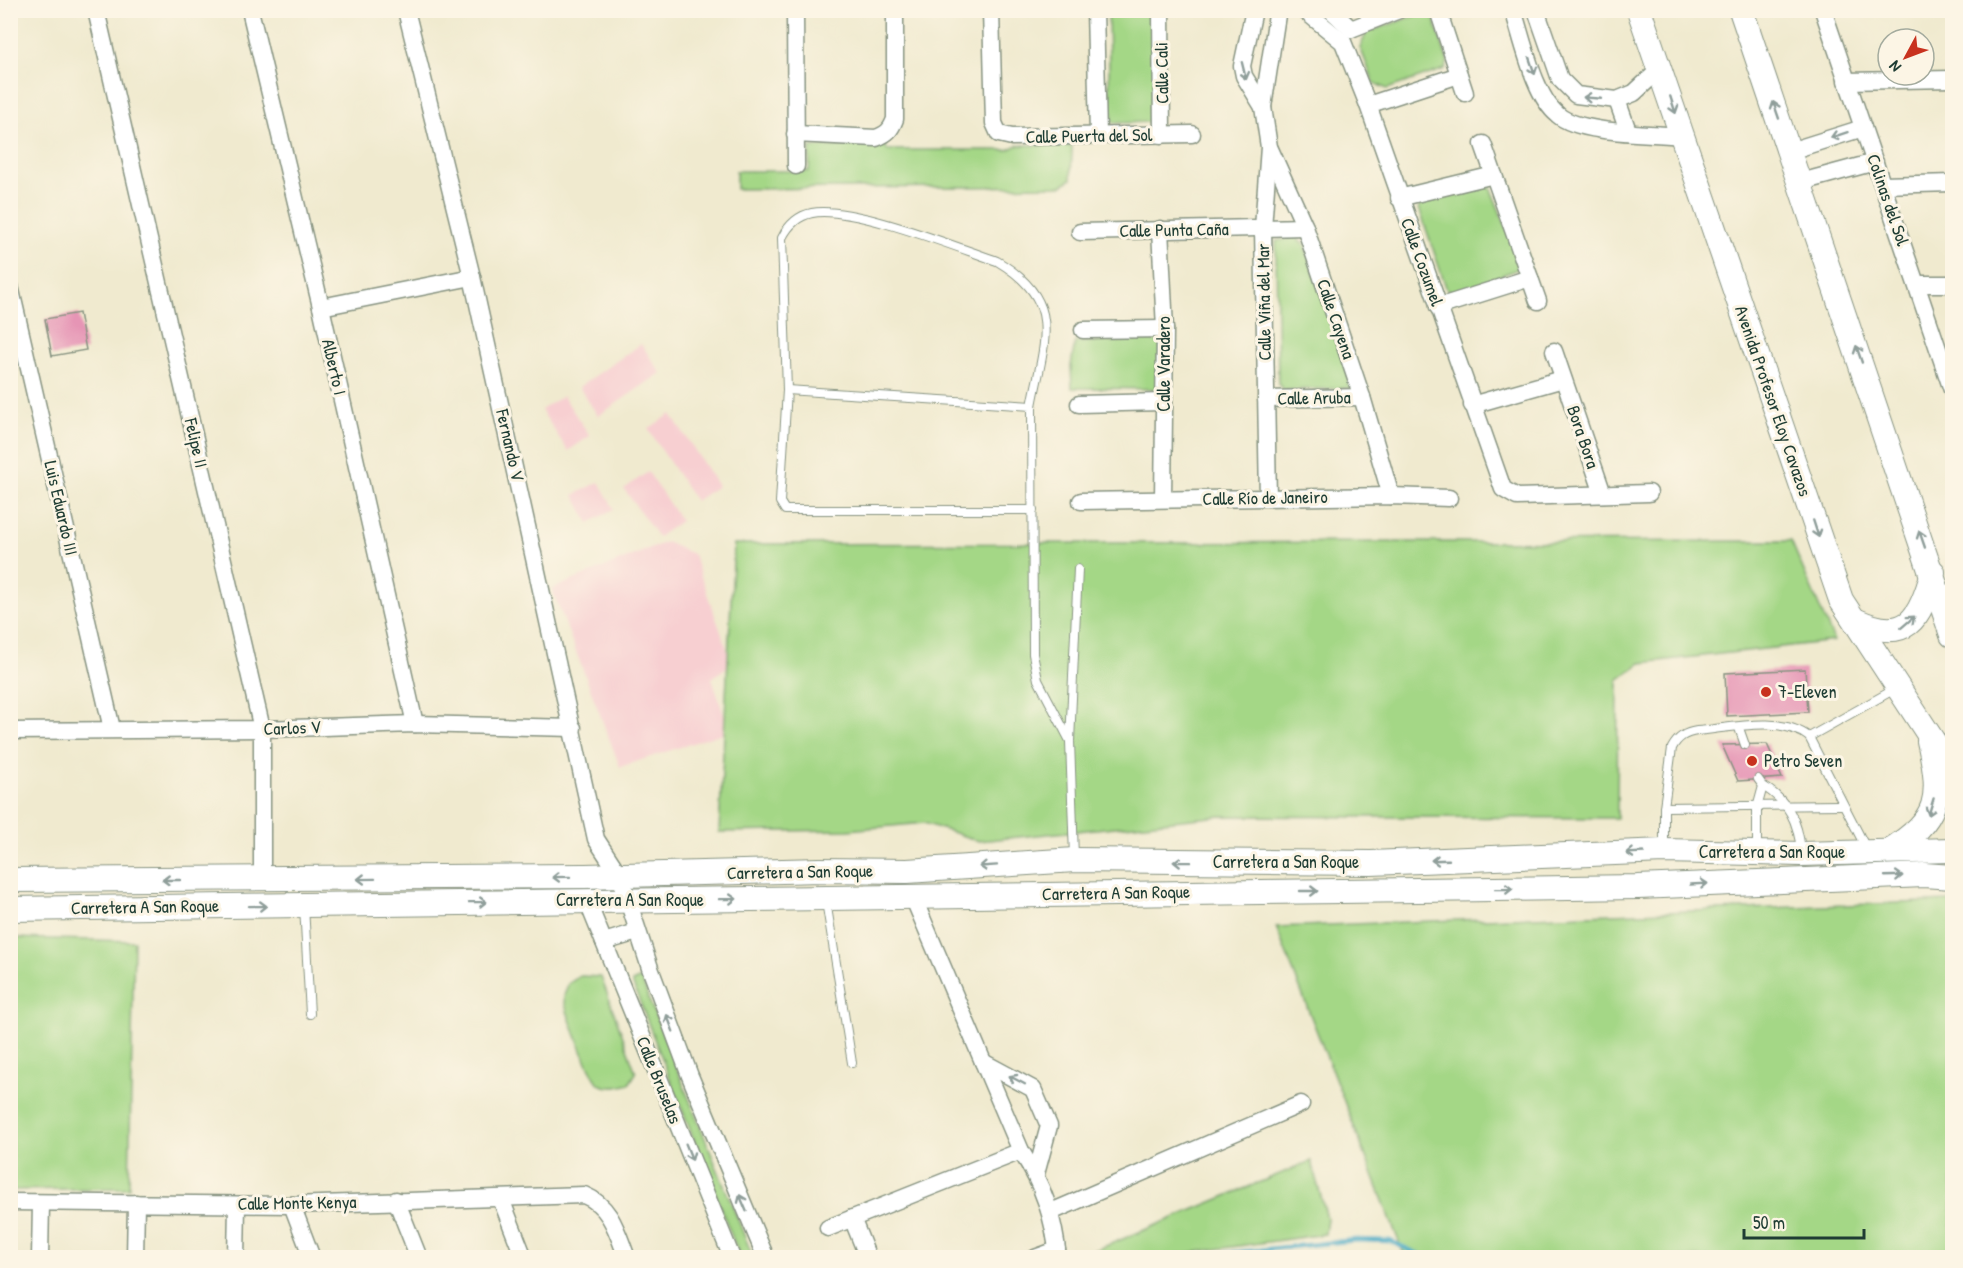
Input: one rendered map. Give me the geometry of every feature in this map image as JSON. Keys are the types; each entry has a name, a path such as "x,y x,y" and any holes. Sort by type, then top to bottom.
{"main road":[{"name":"Avenida Profesor Eloy Cavazos","path":"1640,10 1841,600 1953,770"},
{"path":"1741,10 1953,635"},
{"path":"1855,620 1887,631 1903,627 1911,621 1922,605 1933,572"},
{"path":"1878,851 1919,831 1931,810 1936,792 1935,774 1926,730"},
{"name":"Carretera a San Roque","path":"620,876 797,871 908,872 1074,860 1371,862 1665,851 1801,854 1953,850"},
{"path":"1007,895 1020,886 1062,873 1074,860 1089,876 1126,885 1144,893"},
{"path":"1924,875 1953,883"},
{"name":"Carretera a San Roque","path":"1250,891 1638,887 1924,875 1953,877"},
{"name":"Carretera A San Roque","path":"10,880 620,876"},
{"name":"Carretera A San Roque","path":"10,909 544,901 628,903 826,897 1250,891"}],"street":[{"name":"Felipe II","path":"96,10 262,729 262,880"},
{"name":"Alberto I","path":"250,10 321,307 415,723"},
{"name":"Fernando V","path":"406,10 472,277 596,839 620,876 628,903"},
{"path":"795,10 796,166"},
{"path":"795,134 876,138 885,135 892,128 895,119 895,10"},
{"name":"Calle Puerta del Sol","path":"991,10 994,123 995,129 1006,137 1192,134"},
{"path":"1095,10 1098,135"},
{"name":"Calle Cali","path":"1161,10 1162,135"},
{"name":"Calle Viña del Mar","path":"1254,10 1242,66 1244,76 1263,107"},
{"path":"1269,13 1298,10"},
{"name":"Calle Cozumel","path":"1304,10 1347,35"},
{"name":"Calle Cozumel","path":"1331,10 1347,35 1399,198 1499,483"},
{"path":"1347,35 1399,10"},
{"path":"1438,10 1466,93"},
{"path":"1513,10 1542,95 1556,114 1577,126 1683,136"},
{"path":"1536,10 1560,79 1567,88 1583,98 1617,100 1634,93 1661,68"},
{"name":"Colinas del Sol","path":"1823,10 1952,387"},
{"name":"Calle Viña del Mar","path":"1268,498 1263,228 1269,147 1263,107 1269,13"},
{"path":"1368,105 1459,75"},
{"path":"1846,81 1953,79"},
{"path":"1617,100 1628,131"},
{"path":"1790,151 1863,128"},
{"path":"1484,144 1538,301"},
{"name":"Calle Cayena","path":"1269,147 1305,227 1362,397 1391,496"},
{"path":"1801,182 1875,162"},
{"path":"1399,198 1494,175"},
{"path":"1883,185 1953,183"},
{"name":"Calle Punta Caña","path":"1080,232 1305,227"},
{"name":"Calle Varadero","path":"1160,229 1165,329 1163,499"},
{"path":"321,307 472,277"},
{"path":"1438,307 1530,278"},
{"path":"1917,284 1953,284"},
{"name":"Luis Eduardo III","path":"10,286 112,729"},
{"path":"1083,330 1165,329"},
{"name":"Bora Bora","path":"1554,351 1603,494"},
{"path":"1472,405 1563,379"},
{"name":"Calle Aruba","path":"1266,399 1362,397"},
{"path":"1079,404 1164,402"},
{"name":"Bora Bora","path":"1499,483 1507,493 1517,496 1648,493"},
{"name":"Calle Río de Janeiro","path":"1081,501 1391,496 1449,498"},
{"name":"Carlos V","path":"10,731 262,729 415,723 573,728"},
{"path":"913,897 1021,1151 1036,1174 1052,1212 1057,1254 1035,1257"},
{"name":"Calle Bruselas","path":"588,903 732,1257"},
{"name":"Calle Bruselas","path":"628,903 690,1076 766,1257"},
{"path":"604,942 637,932"},
{"path":"983,1062 1033,1089 1049,1126 1036,1174"},
{"path":"1052,1212 1300,1104"},
{"path":"828,1228 1021,1151"},
{"name":"Calle Monte Kenya","path":"10,1202 292,1205 584,1195 596,1200 612,1218 627,1257"},
{"path":"501,1199 524,1257"},
{"path":"396,1200 418,1257"},
{"path":"40,1257 42,1203"},
{"path":"135,1257 136,1203"},
{"path":"236,1257 237,1205"},
{"path":"292,1205 312,1257"},
{"path":"852,1218 868,1257"}],"lane":[{"path":"1033,510 788,512 780,502 787,390 782,238 789,225 811,213 836,212 997,261 1026,281 1037,294 1044,312 1046,327 1032,406 1035,669 1070,741"},
{"path":"787,390 1032,406"},
{"path":"1074,860 1070,741 1078,569"},
{"path":"1809,737 1898,688"},
{"path":"1665,851 1664,807 1672,748 1676,740 1688,732 1781,724 1801,731 1809,737 1842,805 1878,851"},
{"path":"1739,728 1745,745"},
{"path":"1757,853 1757,808 1761,783 1788,806 1797,824 1801,854"},
{"path":"1664,807 1757,808 1842,805"},
{"path":"826,897 852,1063"},
{"path":"304,906 310,1014"}],"shaded area":[{"path":"641,344 661,373 598,416 579,387"},
{"path":"563,396 590,436 568,451 541,410"},
{"path":"671,414 718,486 695,501 648,429"},
{"path":"648,472 681,521 658,537 624,489"},
{"path":"599,482 614,509 589,523 574,495"},
{"path":"666,542 693,554 732,663 712,678 729,731 620,767 552,589"}],"green space":[{"path":"1108,11 1156,11 1158,116 1153,122 1114,123 1110,119"},
{"path":"1426,12 1432,13 1448,62 1445,69 1387,89 1374,83 1360,47 1367,32"},
{"path":"885,144 887,150 1008,150 1018,145 1072,146 1071,179 1061,186 736,189 736,171 809,171 810,147"},
{"path":"1487,180 1521,263 1518,269 1456,293 1447,290 1419,208 1421,202"},
{"path":"1296,237 1304,244 1353,388 1284,390 1278,384 1276,241"},
{"path":"1154,340 1162,345 1162,389 1072,388 1071,366 1075,342"},
{"path":"1791,541 1834,641 1641,663 1618,680 1617,818 1221,816 979,841 924,823 848,830 719,832 734,544"},
{"path":"1952,901 1952,1258 1405,1257 1276,927"},
{"path":"11,938 134,941 129,1188 11,1190"},
{"path":"580,976 601,977 636,1073 629,1084 615,1087 601,1085 586,1059 564,998 568,984"},
{"path":"641,978 753,1257 740,1257 632,982"},
{"path":"1311,1161 1327,1218 1325,1234 1159,1257 1079,1257"}],"building":[{"path":"79,313 86,350 52,356 45,319"},
{"name":"7-Eleven","path":"1805,669 1808,712 1727,716 1725,673"},
{"name":"Petro Seven","path":"1767,744 1782,778 1738,781 1722,745"}],"waterway":[{"path":"1185,1258 1356,1240 1390,1241 1427,1258"}],"place":[{"name":"7-Eleven","path":"1766,692"},
{"name":"Petro Seven","path":"1752,761"}]}
